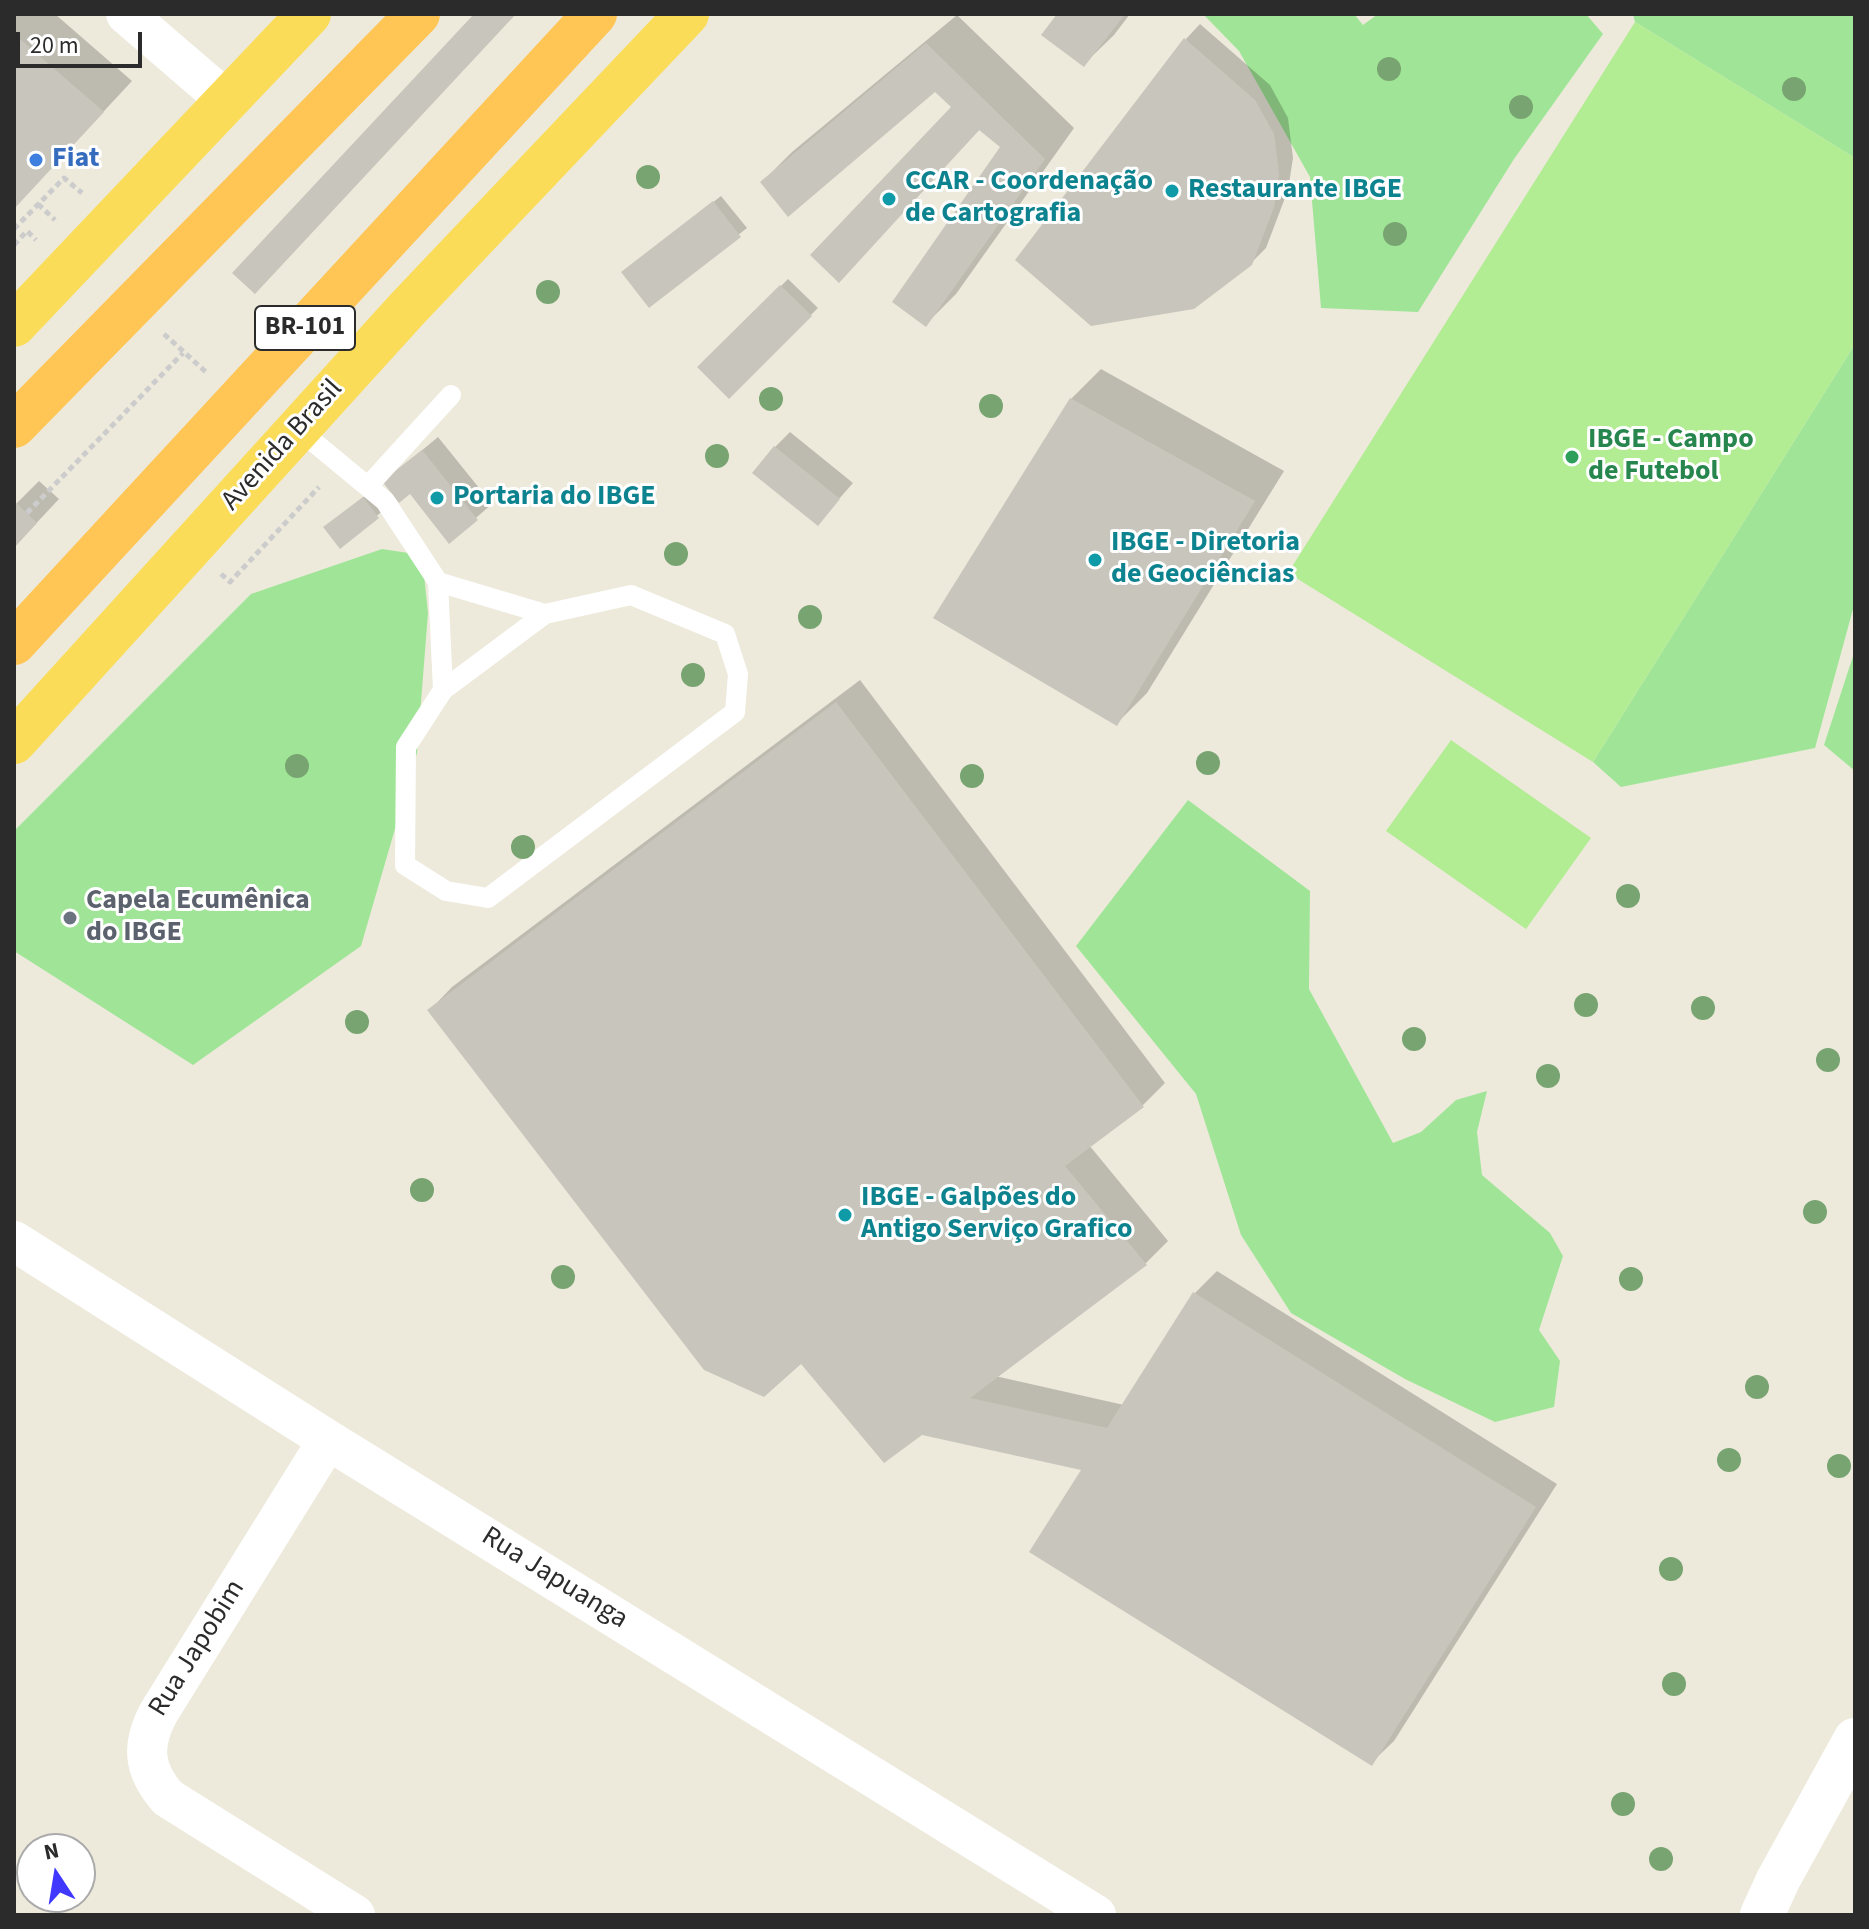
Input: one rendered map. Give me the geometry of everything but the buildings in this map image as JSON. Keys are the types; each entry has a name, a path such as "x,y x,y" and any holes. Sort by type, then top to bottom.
{"highway":[{"path":"14,325 309,14"},
{"path":"14,426 418,14"},
{"name":"BR-101","path":"14,643 595,14"},
{"name":"Avenida Brasil","path":"14,742 408,308 687,14"}],"main road":[{"path":"1762,1915 1798,1841 1855,1740"}],"street":[{"path":"126,14 226,100"},
{"name":"Rua Japuanga","path":"14,1241 328,1440 1096,1915"},
{"name":"Rua Japobim","path":"328,1440 159,1712 148,1732 145,1752 158,1786 168,1798 355,1915"}],"lane":[{"path":"368,486 451,395"},
{"path":"298,429 385,501 438,582 443,690"},
{"path":"438,582 545,614"},
{"path":"631,595 725,634 738,674 735,712 488,898 446,891 405,865 406,747 443,690 545,614 631,595"}],"path":[{"path":"14,229 64,178 82,193 73,203"},
{"path":"38,204 50,215"},
{"path":"27,513 183,353"}],"green space":[{"path":"1203,14 1354,14 1363,25 1378,14 1586,14 1603,34 1514,159 1418,312 1321,308 1310,177 1239,51"},
{"path":"1633,14 1855,14 1855,158 1635,22"},
{"name":"IBGE - Campo de Futebol","path":"1635,22 1855,158 1855,344 1593,762 1288,573"},
{"path":"1855,344 1855,602 1815,748 1621,787 1593,762"},
{"path":"382,549 422,555 428,613 417,753 361,946 193,1065 14,951 14,831 251,594"},
{"path":"1855,650 1855,771 1824,745"},
{"path":"1451,740 1591,838 1526,929 1386,831"},
{"path":"1188,800 1310,891 1309,989 1393,1143 1421,1132 1456,1100 1487,1091 1477,1132 1482,1175 1550,1233 1563,1256 1539,1330 1560,1361 1554,1407 1495,1422 1405,1379 1291,1313 1241,1235 1196,1094 1076,946"}],"place":[{"name":"Fiat","path":"36,160"},
{"name":"Restaurante IBGE","path":"1172,191"},
{"name":"CCAR - Coordenação de Cartografia","path":"889,199"},
{"name":"IBGE - Campo de Futebol","path":"1572,457"},
{"name":"Portaria do IBGE","path":"437,498"},
{"name":"IBGE - Diretoria de Geociências","path":"1095,560"},
{"name":"Capela Ecumênica do IBGE","path":"70,918"},
{"name":"IBGE - Galpões do Antigo Serviço Grafico","path":"845,1215"}]}
